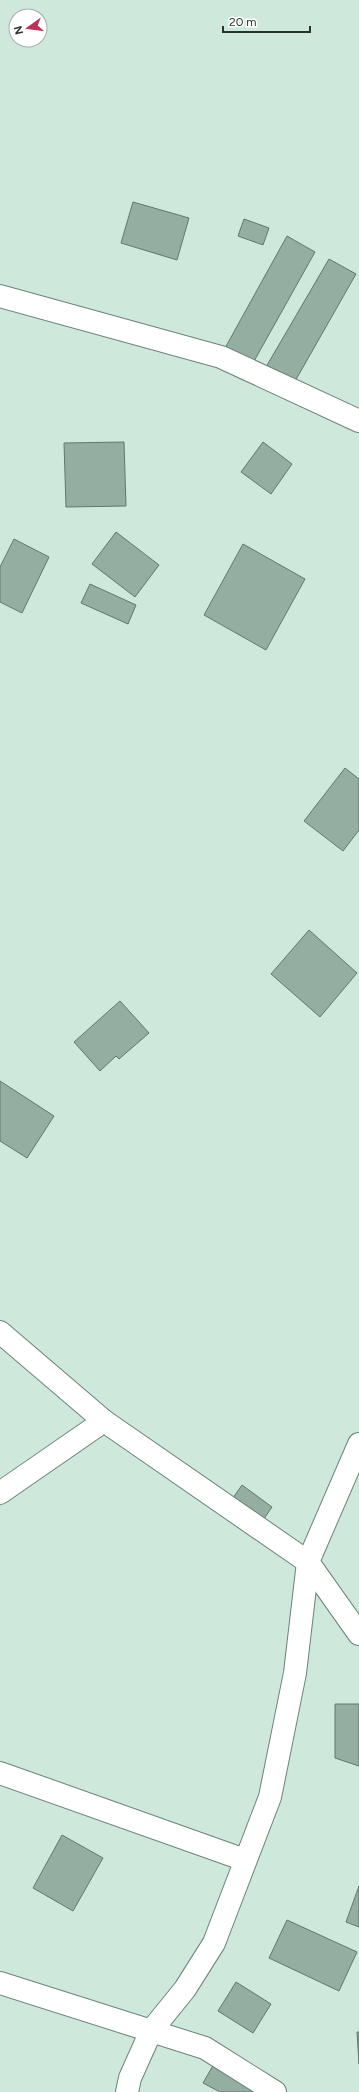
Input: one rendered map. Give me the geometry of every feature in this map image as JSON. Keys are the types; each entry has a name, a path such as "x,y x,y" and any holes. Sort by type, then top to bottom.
{"street":[{"path":"0,296 221,358 359,421"},
{"path":"0,1332 104,1421 308,1562 359,1634"},
{"path":"0,1493 104,1421"},
{"path":"127,2092 130,2078 151,2031 185,1989 214,1943 270,1797 295,1673 308,1562 359,1444"},
{"path":"0,1773 245,1860"},
{"path":"0,1983 205,2048 275,2092"}],"building":[{"path":"133,202 189,218 177,260 121,243"},
{"path":"244,219 269,228 263,245 238,236"},
{"path":"287,236 315,252 253,363 225,348"},
{"path":"329,259 356,274 294,383 266,367"},
{"path":"124,442 126,506 66,507 64,443"},
{"path":"263,442 292,464 271,494 241,472"},
{"path":"116,532 159,565 135,597 92,564"},
{"path":"14,539 49,557 22,613 0,602 0,567"},
{"path":"243,544 305,579 266,650 204,615"},
{"path":"90,584 136,605 128,624 81,603"},
{"path":"345,768 359,779 359,830 343,851 304,821"},
{"path":"309,930 357,973 320,1017 271,974"},
{"path":"120,1001 149,1033 119,1059 116,1056 100,1071 74,1042"},
{"path":"0,1081 54,1116 27,1158 0,1141"},
{"path":"242,1485 272,1507 259,1526 228,1505"},
{"path":"335,1704 359,1704 359,1766 335,1758"},
{"path":"62,1835 103,1858 73,1911 33,1888"},
{"path":"359,1886 359,1927 346,1922"},
{"path":"287,1920 357,1952 339,1991 269,1958"},
{"path":"236,1982 271,2004 253,2033 218,2011"},
{"path":"357,2032 359,2032 359,2064"},
{"path":"215,2062 268,2092 220,2092 203,2083"}]}
